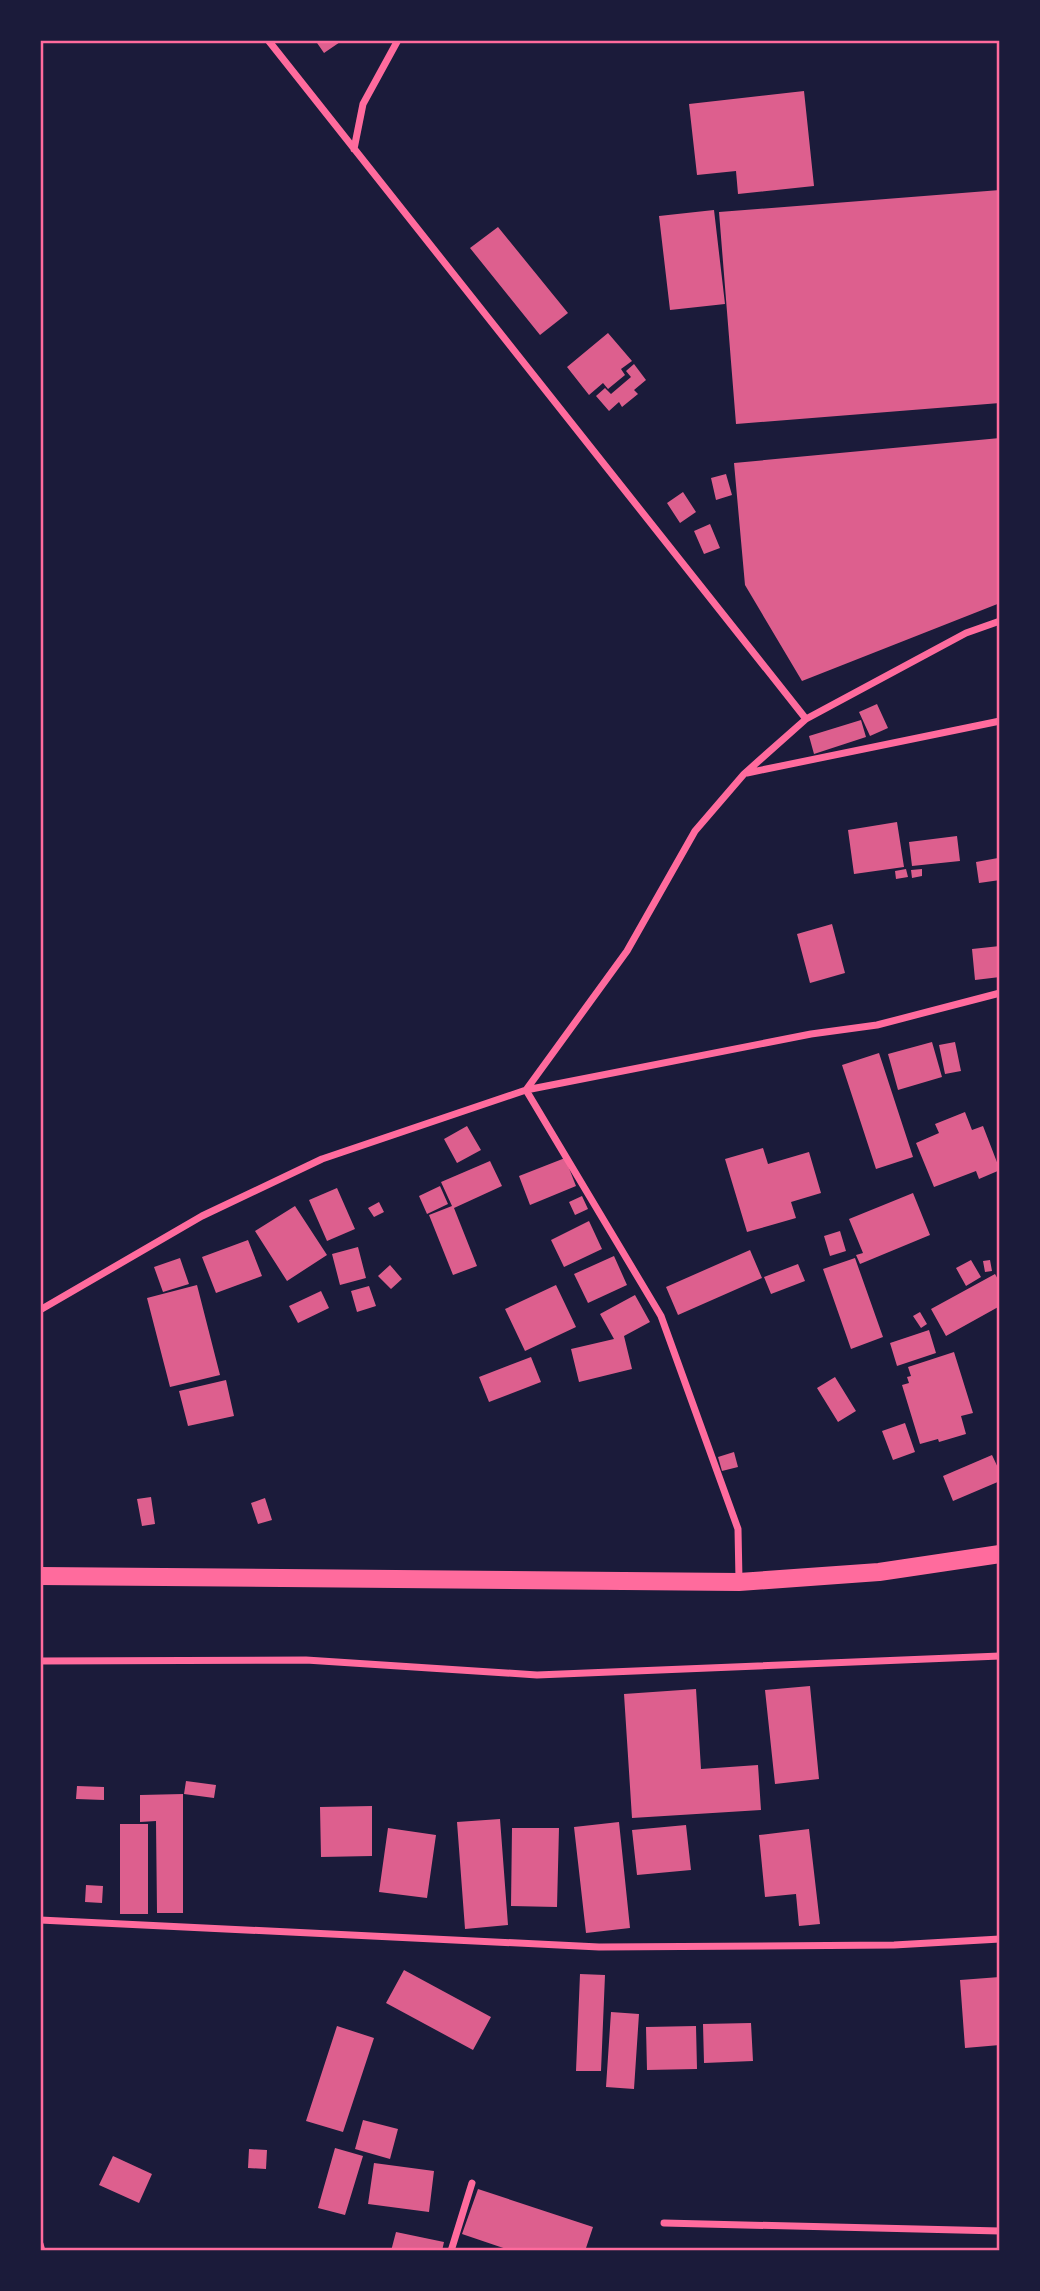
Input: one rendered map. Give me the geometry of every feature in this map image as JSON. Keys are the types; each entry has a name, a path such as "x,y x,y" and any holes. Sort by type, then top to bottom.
{"main road":[{"path":"40,1576 739,1582 878,1572 1000,1554"}],"street":[{"path":"268,40 806,719"},
{"path":"354,149 363,104 398,40"},
{"path":"526,1090 627,951 695,831 744,774 806,719 966,633 1000,621"},
{"path":"744,774 1000,721"},
{"path":"40,1310 202,1216 322,1159 526,1090 811,1034 877,1025 1000,993"},
{"path":"526,1090 661,1316 738,1529 739,1582"},
{"path":"40,1661 306,1660 537,1675 1000,1656"},
{"path":"40,1920 598,1947 894,1945 1000,1939"},
{"path":"451,2251 472,2183"},
{"path":"664,2223 1000,2231"},
{"path":"40,2244 42,2251"}],"building":[{"path":"315,40 343,40 324,53"},
{"path":"804,91 814,186 738,194 736,171 697,175 689,104"},
{"path":"1000,190 1000,403 736,424 719,212"},
{"path":"714,210 725,304 670,310 659,216"},
{"path":"498,227 568,313 540,335 470,248"},
{"path":"608,333 632,361 621,369 625,375 608,389 603,383 589,395 567,367"},
{"path":"634,364 646,380 634,390 638,394 622,407 619,402 609,411 596,396 605,388 611,394 631,377 626,371"},
{"path":"1000,438 1000,603 802,681 745,585 734,463"},
{"path":"726,474 732,495 716,500 711,478"},
{"path":"683,492 696,512 680,523 667,503"},
{"path":"710,524 720,548 704,554 694,531"},
{"path":"877,704 888,728 870,736 859,712"},
{"path":"861,720 866,737 814,754 809,736"},
{"path":"897,822 904,867 854,874 848,830"},
{"path":"957,836 960,861 912,866 909,842"},
{"path":"998,858 1000,880 979,883 976,862"},
{"path":"906,869 908,877 896,879 895,871"},
{"path":"922,869 922,876 912,878 911,870"},
{"path":"832,924 845,973 810,983 797,934"},
{"path":"1000,946 1000,977 975,980 972,949"},
{"path":"932,1042 942,1077 898,1090 888,1054"},
{"path":"955,1042 961,1071 945,1074 939,1045"},
{"path":"879,1053 913,1157 876,1169 842,1065"},
{"path":"965,1112 972,1130 983,1126 1000,1170 979,1179 976,1171 934,1187 916,1143 939,1133 935,1124"},
{"path":"467,1126 481,1150 457,1163 444,1139"},
{"path":"763,1148 768,1164 809,1152 821,1193 791,1202 796,1218 747,1232 725,1159"},
{"path":"565,1158 576,1186 530,1205 519,1176"},
{"path":"490,1161 502,1186 454,1208 477,1266 453,1275 429,1215 452,1206 441,1182"},
{"path":"440,1186 448,1204 427,1214 419,1196"},
{"path":"337,1188 355,1229 327,1241 309,1200"},
{"path":"913,1193 930,1235 860,1264 856,1255 863,1253 849,1219"},
{"path":"582,1196 588,1209 575,1215 569,1202"},
{"path":"379,1202 384,1212 374,1217 368,1208"},
{"path":"295,1206 327,1255 287,1281 255,1231"},
{"path":"589,1221 602,1249 564,1267 551,1240"},
{"path":"840,1231 846,1251 830,1256 824,1236"},
{"path":"248,1240 262,1276 216,1293 202,1257"},
{"path":"358,1247 366,1278 340,1285 332,1254"},
{"path":"750,1250 762,1278 678,1315 666,1287"},
{"path":"614,1256 627,1285 588,1303 574,1274"},
{"path":"180,1258 189,1284 163,1292 154,1267"},
{"path":"855,1258 883,1337 851,1349 823,1269"},
{"path":"971,1260 981,1277 966,1286 956,1268"},
{"path":"990,1260 992,1271 985,1272 983,1261"},
{"path":"798,1264 805,1281 771,1294 764,1277"},
{"path":"390,1265 402,1279 391,1289 378,1276"},
{"path":"995,1274 1000,1283 1000,1306 946,1336 931,1309"},
{"path":"197,1285 220,1375 170,1387 147,1298"},
{"path":"556,1285 576,1327 525,1351 505,1309"},
{"path":"369,1286 376,1306 357,1312 351,1291"},
{"path":"321,1291 329,1308 298,1323 289,1306"},
{"path":"635,1295 650,1322 624,1336 632,1369 579,1382 571,1349 614,1339 600,1314"},
{"path":"920,1312 927,1324 921,1328 913,1316"},
{"path":"929,1330 936,1353 897,1366 890,1343"},
{"path":"954,1352 973,1413 961,1416 966,1434 920,1444 902,1385 909,1383 907,1377 911,1376 908,1367"},
{"path":"531,1357 541,1382 489,1402 479,1377"},
{"path":"835,1377 856,1411 838,1422 817,1388"},
{"path":"226,1380 234,1416 188,1426 179,1391"},
{"path":"905,1423 915,1452 893,1460 882,1431"},
{"path":"734,1452 738,1467 722,1471 718,1457"},
{"path":"992,1455 1000,1472 1000,1481 953,1501 943,1476"},
{"path":"151,1497 155,1524 142,1526 137,1499"},
{"path":"265,1498 272,1520 258,1524 251,1503"},
{"path":"810,1686 819,1779 775,1784 765,1690"},
{"path":"696,1689 701,1769 758,1765 761,1810 632,1818 624,1694"},
{"path":"186,1781 216,1785 214,1798 184,1794"},
{"path":"77,1786 104,1787 104,1800 76,1799"},
{"path":"183,1794 183,1913 157,1913 156,1821 140,1822 140,1795"},
{"path":"372,1806 372,1856 321,1857 320,1807"},
{"path":"500,1819 508,1925 465,1929 457,1822"},
{"path":"619,1822 630,1928 586,1933 574,1827"},
{"path":"120,1824 148,1824 148,1914 120,1914"},
{"path":"686,1825 691,1870 637,1875 632,1830"},
{"path":"388,1828 436,1835 427,1898 379,1892"},
{"path":"512,1828 559,1828 557,1907 511,1906"},
{"path":"809,1829 820,1924 799,1926 796,1894 765,1897 759,1835"},
{"path":"86,1885 103,1886 102,1903 85,1902"},
{"path":"404,1970 491,2017 473,2050 386,2003"},
{"path":"580,1974 605,1975 601,2071 576,2071"},
{"path":"1000,1977 1000,2045 965,2048 960,1980"},
{"path":"611,2012 639,2014 634,2089 606,2087"},
{"path":"751,2023 753,2061 704,2063 703,2024"},
{"path":"337,2026 374,2038 343,2132 306,2121"},
{"path":"696,2026 697,2069 647,2070 646,2027"},
{"path":"363,2120 398,2129 390,2159 355,2149"},
{"path":"335,2148 363,2156 345,2215 318,2208"},
{"path":"249,2149 267,2150 266,2169 248,2168"},
{"path":"113,2156 152,2174 139,2203 99,2185"},
{"path":"374,2163 434,2171 429,2212 368,2204"},
{"path":"478,2189 593,2227 585,2251 512,2251 462,2234"},
{"path":"396,2232 444,2242 442,2251 391,2251"}]}
